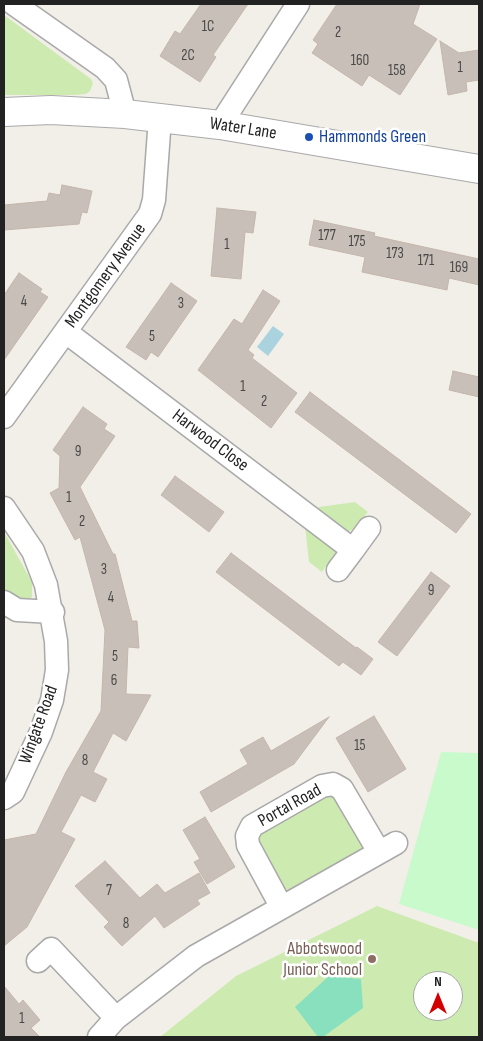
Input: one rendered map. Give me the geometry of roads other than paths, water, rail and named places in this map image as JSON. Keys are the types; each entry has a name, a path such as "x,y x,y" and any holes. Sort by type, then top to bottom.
{"street":[{"path":"14,4 105,68 116,80 125,114"},
{"path":"220,124 298,4"},
{"name":"Water Lane","path":"4,112 51,110 125,114 220,124 479,170"},
{"name":"Montgomery Avenue","path":"4,417 150,214 154,200 160,118"},
{"name":"Harwood Close","path":"66,332 353,550"},
{"name":"Wingate Road","path":"4,508 33,550 46,585 52,612 57,670 52,700 40,732 13,792 4,798"},
{"path":"338,570 369,528"},
{"path":"4,602 17,610 52,612"},
{"name":"Portal Road","path":"99,1037 116,1018 196,956 281,906 388,848 342,789 333,784 322,786 252,826 247,836 248,845 281,906"},
{"path":"51,949 116,1018"}],"water":[{"path":"273,326 284,334 268,356 257,347"}],"place":[{"name":"Hammonds Green","path":"309,137"},
{"name":"Abbotswood Junior School","path":"372,959"}]}
